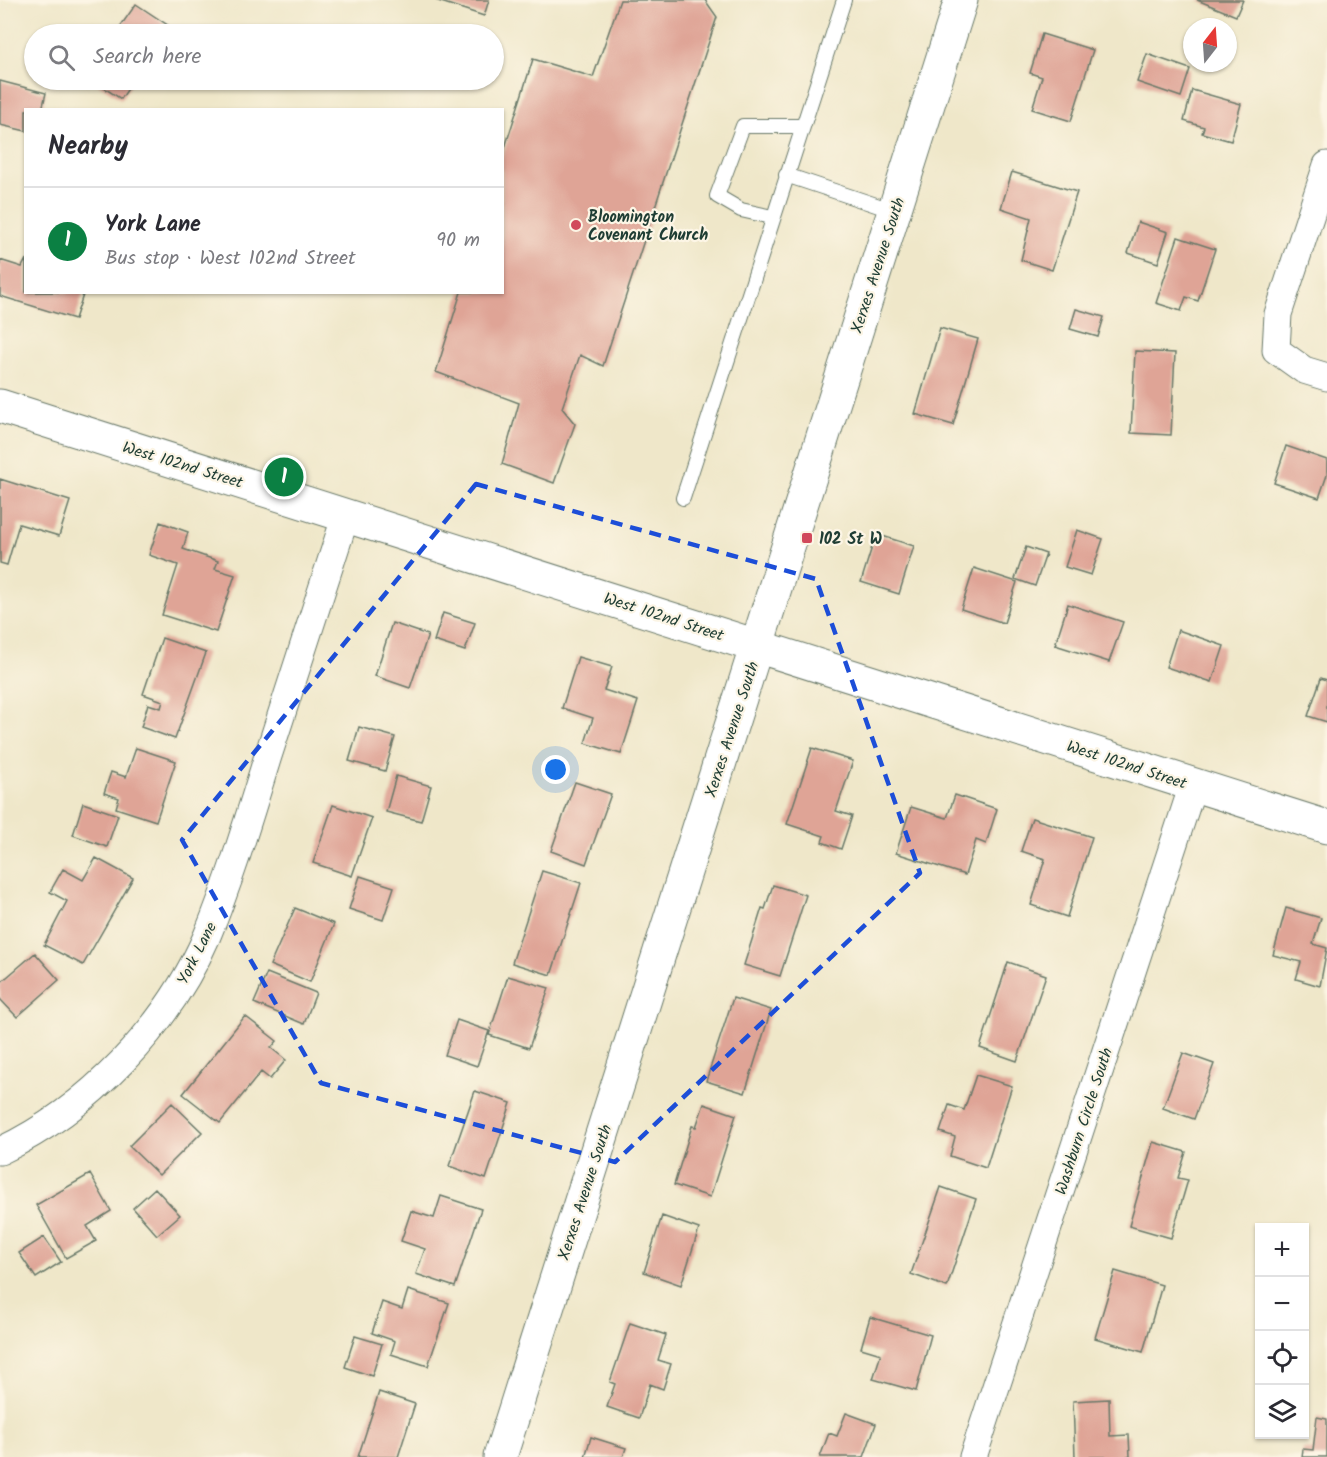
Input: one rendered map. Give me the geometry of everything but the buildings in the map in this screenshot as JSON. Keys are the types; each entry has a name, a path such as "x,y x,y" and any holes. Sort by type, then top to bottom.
{"street":[{"name":"Xerxes Avenue South","path":"500,1457 894,211 955,2"},
{"path":"1327,165 1278,314 1276,350 1304,370 1327,377"},
{"name":"West 102nd Street","path":"0,406 1327,827"},
{"name":"York Lane","path":"0,1151 75,1104 127,1056 171,1000 206,938 231,873 346,515"},
{"name":"Washburn Circle South","path":"973,1457 1193,785"}],"lane":[{"path":"683,498 844,0"},
{"path":"772,217 741,210 717,196 743,126 802,126"},
{"path":"786,175 894,211"}],"highlighted area":[{"path":"476,484 816,579 920,873 615,1162 321,1083 182,840"}],"place":[{"name":"Bloomington Covenant Church","path":"576,225"},
{"name":"York Lane","path":"284,477"},
{"name":"102 St W","path":"807,538"}]}
